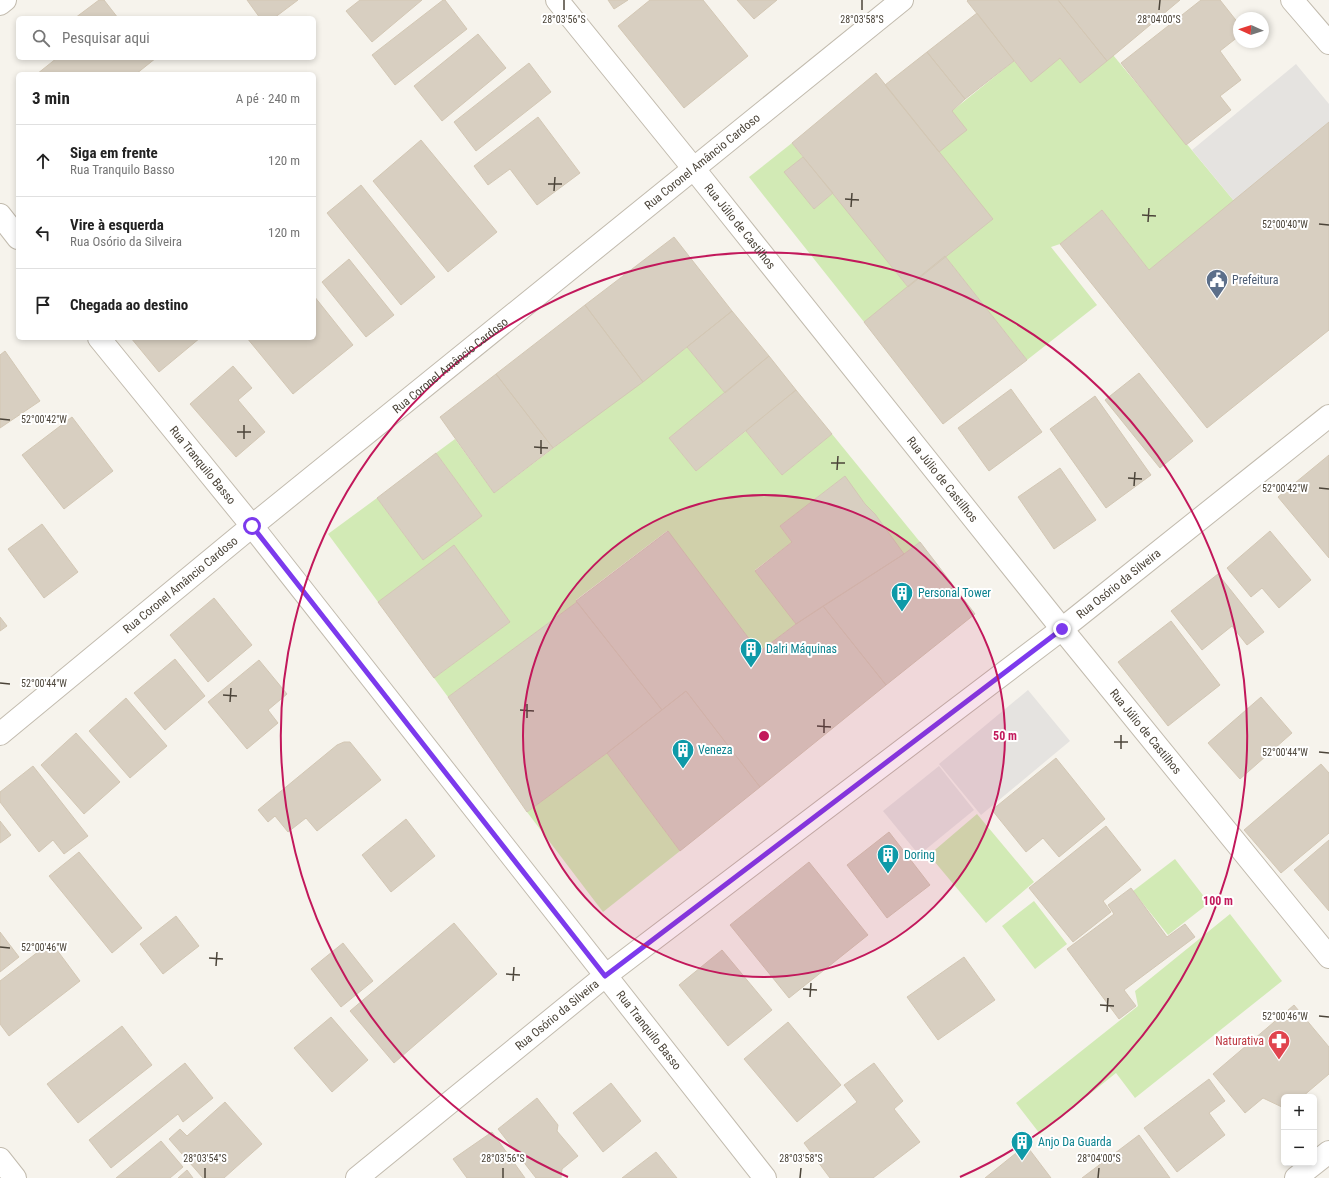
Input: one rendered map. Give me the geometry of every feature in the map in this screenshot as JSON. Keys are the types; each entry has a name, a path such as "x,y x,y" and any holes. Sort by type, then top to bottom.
{"street":[{"path":"0,4 5,0"},
{"name":"Rua Júlio de Castilhos","path":"557,0 1062,629 1329,957"},
{"name":"Rua Coronel Amâncio Cardoso","path":"0,734 252,526 902,0"},
{"path":"1292,0 1329,43"},
{"path":"0,215 16,235"},
{"name":"Rua Tranquilo Basso","path":"101,340 252,526 765,1178"},
{"name":"Rua Osório da Silveira","path":"358,1178 605,976 1062,629 1329,416"},
{"path":"1296,1178 1329,1152"},
{"path":"0,1159 15,1178"}],"green space":[{"path":"1113,55 1234,201 1149,270 1102,210 1060,244 1051,247 1097,305 1027,360 945,256 939,152 952,111 1014,61 1031,81 1060,58 1080,83"},
{"path":"792,143 803,157 785,172 814,209 833,193 908,287 864,322 749,177"},
{"path":"687,347 725,393 669,438 696,471 746,431 782,475 832,434 920,542 904,554 844,477 780,526 792,542 755,570 796,624 759,652 667,531 576,600 577,602 448,697 434,678 510,622 454,546 378,602 328,534 377,498 423,560 482,516 436,453 455,439 494,493"},
{"path":"607,753 680,851 603,912 527,812"},
{"path":"977,814 1034,882 986,923 929,855"},
{"path":"1175,859 1209,903 1168,935 1133,891"},
{"path":"1034,901 1067,944 1035,969 1002,926"},
{"path":"1230,914 1282,981 1135,1098 1116,1073 1040,1134 1016,1103 1138,1006 1135,991"}],"shaded area":[{"path":"1296,64 1329,104 1329,122 1234,201 1192,150"},
{"path":"1028,690 1070,741 981,815 939,764"},
{"path":"939,766 974,810 919,855 883,811"}],"building":[{"path":"99,0 104,0 116,16 78,16"},
{"path":"247,0 298,0 277,16 259,16"},
{"path":"360,0 422,0 372,42 346,11"},
{"path":"443,0 445,0 467,29 395,85 372,55"},
{"path":"608,0 628,0 614,9"},
{"path":"650,0 703,0 748,56 684,108 618,26"},
{"path":"737,0 777,0 754,19"},
{"path":"1058,0 1107,61 1080,83 1060,58 1031,82 967,1"},
{"path":"1058,0 1180,0 1107,61"},
{"path":"1201,0 1220,0 1233,16 1233,41 1220,51 1241,80 1220,96 1231,110 1186,145 1121,63"},
{"path":"977,13 1014,61 965,99 927,52"},
{"path":"478,34 506,68 442,121 414,86"},
{"path":"927,52 965,99 952,111 967,130 939,152 885,85"},
{"path":"54,60 154,60 138,72 40,72"},
{"path":"529,63 551,92 476,151 454,122"},
{"path":"876,73 993,219 908,287 792,143"},
{"path":"538,117 580,173 537,205 510,169 488,185 474,166"},
{"name":"Prefeitura","path":"1329,122 1329,330 1207,428 1060,244 1102,210 1149,270"},
{"path":"421,140 497,232 448,272 373,181"},
{"path":"803,157 833,193 814,209 784,172"},
{"path":"361,185 435,277 401,305 327,213"},
{"path":"674,237 732,311 643,382 585,305"},
{"path":"945,256 1027,360 943,424 864,322"},
{"path":"349,259 394,315 366,337 322,282"},
{"path":"316,299 353,345 293,394 249,340 316,340"},
{"path":"585,305 643,382 553,448 496,374"},
{"path":"732,311 769,356 725,393 687,347"},
{"path":"133,340 198,340 159,372"},
{"path":"5,351 40,401 0,428 0,355"},
{"path":"769,356 796,390 696,471 669,438"},
{"path":"233,366 252,388 238,400 265,432 236,457 190,404"},
{"path":"1139,373 1193,441 1160,468 1105,400"},
{"path":"496,374 553,448 494,493 440,417"},
{"path":"1011,389 1042,432 989,471 958,428"},
{"path":"796,390 832,434 782,475 746,431"},
{"path":"1095,396 1151,475 1106,508 1050,429"},
{"path":"72,417 113,471 64,509 22,455"},
{"path":"436,453 482,516 423,560 377,498"},
{"path":"1329,455 1329,558 1278,497"},
{"path":"1060,468 1096,520 1054,549 1018,497"},
{"path":"845,476 904,554 796,624 755,571 792,542 780,526"},
{"path":"42,524 78,572 44,598 8,549"},
{"name":"Dalri Máquinas","path":"668,531 759,652 823,606 886,685 760,787 686,691 662,710 576,601"},
{"path":"1270,531 1311,580 1279,608 1262,588 1251,597 1227,568"},
{"name":"Personal Tower","path":"920,542 975,614 886,685 823,606 904,554"},
{"path":"454,545 510,622 434,678 378,602"},
{"path":"1218,574 1264,632 1247,645 1232,626 1202,650 1171,611"},
{"path":"214,598 252,645 208,682 170,635"},
{"path":"577,602 662,710 527,812 448,697"},
{"path":"0,617 7,626 0,631"},
{"path":"1171,621 1220,685 1168,726 1118,662"},
{"path":"175,659 205,696 165,730 134,693"},
{"path":"259,660 287,694 268,710 278,723 247,749 208,702"},
{"name":"Veneza","path":"686,691 760,787 680,851 607,753"},
{"path":"1261,697 1292,733 1240,779 1208,743"},
{"path":"126,698 167,746 130,778 89,731"},
{"path":"76,733 120,782 84,814 41,765"},
{"path":"344,742 350,742 381,780 317,831 306,818 288,832 275,816 268,822 258,810 337,745"},
{"path":"1056,758 1105,819 1059,857 1043,838 1026,852 992,810"},
{"path":"1321,764 1329,773 1329,833 1281,873 1244,830"},
{"path":"33,766 88,836 64,854 53,840 39,852 0,802 0,792"},
{"path":"406,819 435,856 391,892 362,855"},
{"path":"0,821 11,835 0,843"},
{"path":"1106,826 1141,870 1103,901 1111,912 1073,942 1029,888"},
{"name":"Doring","path":"889,832 930,885 887,918 847,865"},
{"path":"1329,840 1329,911 1294,870"},
{"path":"79,852 142,928 112,953 49,876"},
{"path":"809,862 868,935 789,998 730,925"},
{"path":"1131,888 1167,937 1185,924 1195,937 1124,990 1136,1006 1119,1019 1067,949 1114,914 1108,905"},
{"path":"176,916 199,946 163,974 140,944"},
{"path":"454,923 497,974 394,1063 350,1011"},
{"path":"0,932 19,957 0,972"},
{"path":"51,942 80,981 9,1036 0,1024 0,981"},
{"path":"343,943 373,981 341,1007 311,969"},
{"path":"722,950 772,1010 728,1046 679,985"},
{"path":"964,957 995,1000 938,1040 907,997"},
{"name":"Naturativa","path":"1294,1005 1329,1047 1329,1074 1306,1094 1281,1094 1281,1107 1263,1098 1245,1113 1213,1074"},
{"path":"331,1017 368,1060 332,1092 294,1048"},
{"path":"788,1022 841,1085 797,1122 744,1059"},
{"path":"122,1026 152,1065 78,1123 47,1084"},
{"path":"185,1063 213,1098 183,1122 178,1114 111,1168 89,1140"},
{"path":"874,1063 903,1101 894,1109 920,1142 873,1178 830,1178 804,1143 857,1102 844,1085"},
{"path":"1209,1079 1225,1101 1209,1113 1225,1135 1177,1172 1144,1128"},
{"path":"611,1083 641,1121 603,1152 573,1113"},
{"path":"537,1098 558,1125 557,1131 578,1156 562,1169 561,1178 536,1178 498,1129"},
{"path":"225,1102 262,1144 224,1178 203,1178 169,1139 180,1129 187,1136"},
{"path":"492,1132 525,1178 467,1178 453,1159"},
{"path":"1139,1135 1170,1178 1082,1178"},
{"path":"161,1141 183,1167 170,1178 116,1178"},
{"name":"Anjo Da Guarda","path":"1026,1145 1051,1178 985,1178"},
{"path":"656,1152 677,1178 622,1178"},
{"path":"187,1170 193,1178 178,1178"}],"place":[{"name":"Prefeitura","path":"1217,300"},
{"name":"Personal Tower","path":"902,612"},
{"name":"Dalri Máquinas","path":"751,668"},
{"name":"Veneza","path":"683,770"},
{"name":"Doring","path":"888,874"},
{"name":"Naturativa","path":"1279,1060"},
{"name":"Anjo Da Guarda","path":"1022,1162"}],"route":[{"path":"252,526 605,976 1062,629"}]}
